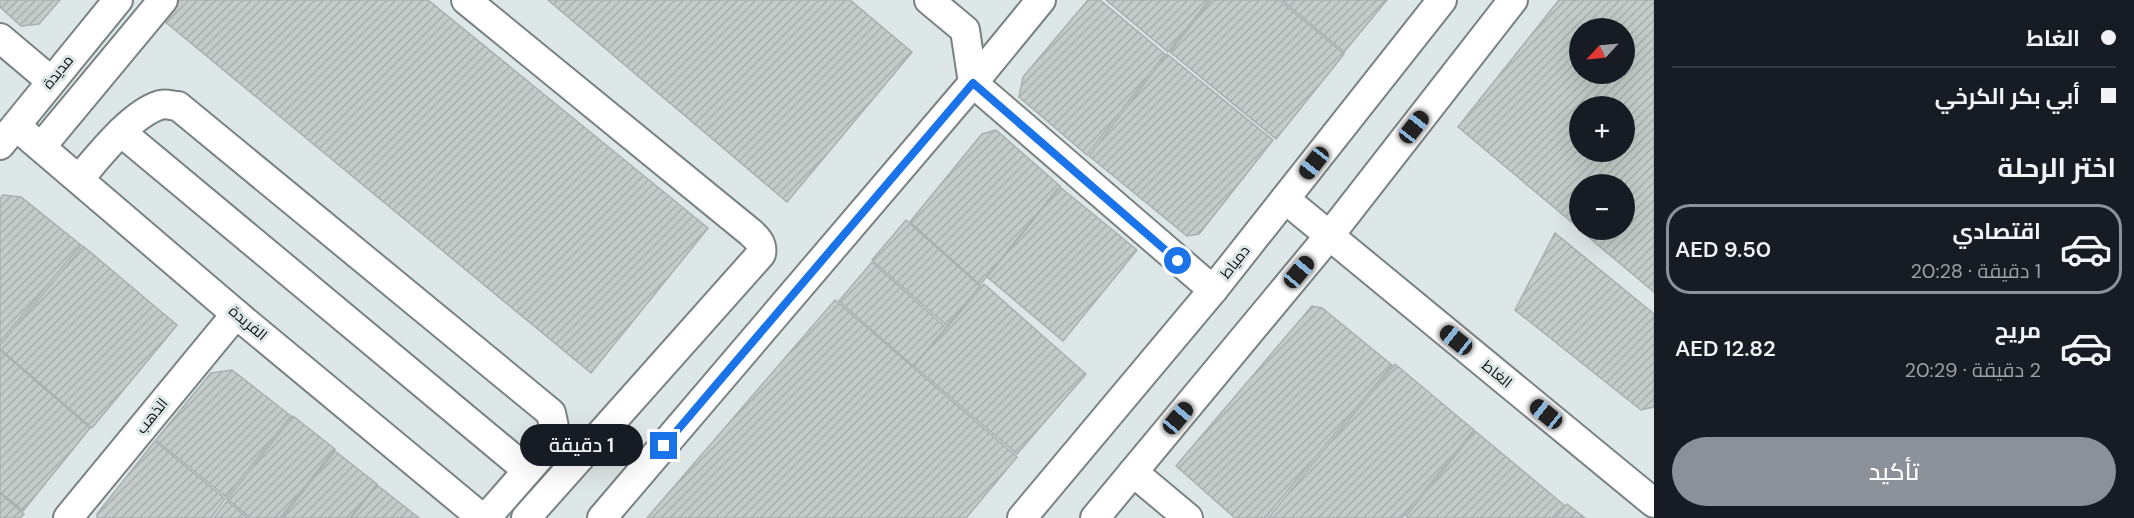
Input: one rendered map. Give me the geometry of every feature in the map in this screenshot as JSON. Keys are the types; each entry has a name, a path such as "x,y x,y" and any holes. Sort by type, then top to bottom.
{"street":[{"name":"مديدة","path":"8,135 118,0"},
{"path":"41,147 164,0"},
{"path":"466,0 750,232 758,239 762,249 526,518"},
{"path":"929,0 965,30 973,83 1213,290"},
{"path":"602,518 1041,0"},
{"name":"دمياط","path":"1022,518 1213,290 1442,0"},
{"path":"1095,518 1329,236 1513,0"},
{"path":"0,38 51,81"},
{"path":"79,178 121,132 145,113 161,104 178,106 551,413 555,432 543,453 484,518"},
{"path":"121,132 526,470"},
{"name":"الفريدة","path":"8,135 41,147 236,314 484,518"},
{"name":"الغاط","path":"1285,199 1654,503"},
{"name":"الذهب","path":"68,518 236,314"},
{"path":"1132,472 1188,518"}],"building":[{"path":"0,0 60,0 39,24 21,26 0,7"},
{"path":"171,0 428,0 708,228 591,373 158,16"},
{"path":"548,0 850,0 912,52 787,202"},
{"path":"1088,0 1100,0 1165,54 1087,155 1019,97 1023,77"},
{"path":"1106,0 1209,0 1168,52"},
{"path":"1211,0 1279,0 1344,54 1276,139 1170,52"},
{"path":"1282,0 1387,0 1344,52"},
{"path":"1559,0 1654,0 1654,292 1592,240 1635,240 1635,174 1569,174 1569,220 1458,127"},
{"path":"1167,54 1273,140 1199,234 1187,236 1089,156"},
{"path":"996,130 1060,186 980,285 910,222 982,134"},
{"path":"1060,187 1137,250 1063,341 987,277"},
{"path":"3,195 21,197 81,245 0,342 0,199"},
{"path":"906,220 980,286 947,326 872,260"},
{"path":"1555,233 1654,314 1654,407 1641,410 1515,310"},
{"path":"83,246 177,325 92,428 0,349 0,345"},
{"path":"872,262 946,328 913,366 839,301"},
{"path":"984,284 1086,374 1017,454 914,366"},
{"path":"835,300 1017,457 966,518 647,518"},
{"path":"1312,306 1322,308 1392,365 1265,518 1235,518 1176,466"},
{"path":"0,350 90,428 23,511 0,492"},
{"path":"1395,364 1474,430 1402,518 1268,518"},
{"path":"232,370 291,416 226,497 156,440 211,373"},
{"path":"293,416 335,449 280,518 251,518 227,499"},
{"path":"1475,431 1564,505 1553,518 1408,518 1406,516"},
{"path":"155,441 225,499 211,518 97,518 97,514"},
{"path":"335,451 377,484 350,518 282,518"},
{"path":"377,485 419,518 351,518"},
{"path":"0,493 24,514 20,518 0,518"},
{"path":"227,501 248,518 214,518"},
{"path":"1567,504 1585,518 1555,518"}],"route":[{"path":"664,446 973,83 1178,261"}]}
